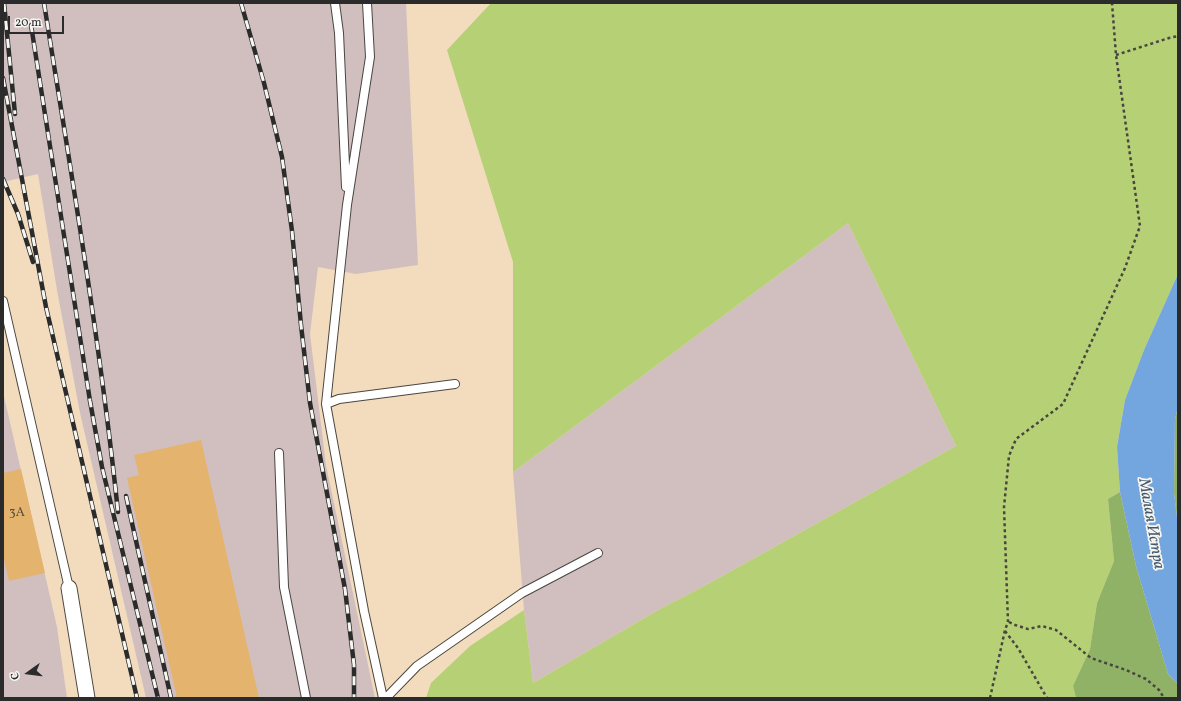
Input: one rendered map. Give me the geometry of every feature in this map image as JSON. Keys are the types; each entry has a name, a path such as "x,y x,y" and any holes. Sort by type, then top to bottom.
{"street":[{"path":"69,588 87,698"}],"lane":[{"path":"335,3 339,33 347,205"},
{"path":"367,3 370,57 347,205 326,404 364,611 384,698"},
{"path":"3,302 69,588"},
{"path":"326,404 339,399 455,384"},
{"path":"279,453 284,587 306,698"},
{"path":"384,698 417,666 522,592 598,554"}],"path":[{"path":"990,698 1008,622 1004,507 1009,456 1016,439 1063,404 1125,268 1140,226 1116,55 1112,3"},
{"path":"1116,55 1178,36"},
{"path":"1008,622 1028,629 1042,626 1056,630 1091,658 1126,670 1146,679 1159,690 1164,698"},
{"path":"1005,630 1018,648 1047,698"}],"shaded area":[{"path":"3,3 406,3 418,265 356,274 318,267 310,334 326,465 375,698 146,698 80,413 57,290 38,174 3,182"},
{"path":"848,223 956,446 708,584 660,609 533,683 524,610 513,472"},
{"path":"3,392 57,627 67,698 3,698"}],"green space":[{"path":"491,3 1178,3 1178,274 1144,350 1125,400 1117,447 1120,492 1108,499 1114,561 1097,603 1090,649 1073,686 1076,698 426,698 431,683 470,646 524,610 533,683 660,609 708,584 956,446 848,223 513,472 513,262 447,50"},
{"path":"1178,407 1178,525 1174,493 1175,419"},
{"path":"1120,492 1136,566 1168,674 1178,684 1178,698 1076,698 1073,686 1090,649 1097,603 1114,561 1108,499"}],"water":[{"name":"Малая Истра","path":"1178,274 1178,407 1175,419 1174,493 1178,525 1178,684 1168,674 1136,566 1120,492 1117,447 1125,400 1144,350"}],"building":[{"path":"201,440 259,698 177,698 127,478 139,475 134,455"},
{"path":"21,469 45,573 9,581 3,555 3,473"}],"railway":[{"path":"4,3 15,114"},
{"path":"44,3 94,320 118,512"},
{"path":"241,3 264,83 282,157 292,231 310,403 345,589 354,665 354,698"},
{"path":"31,25 90,401 102,467 158,698"},
{"path":"3,78 46,307 137,698"},
{"path":"3,179 18,214 33,262"},
{"path":"126,496 171,698"}]}
